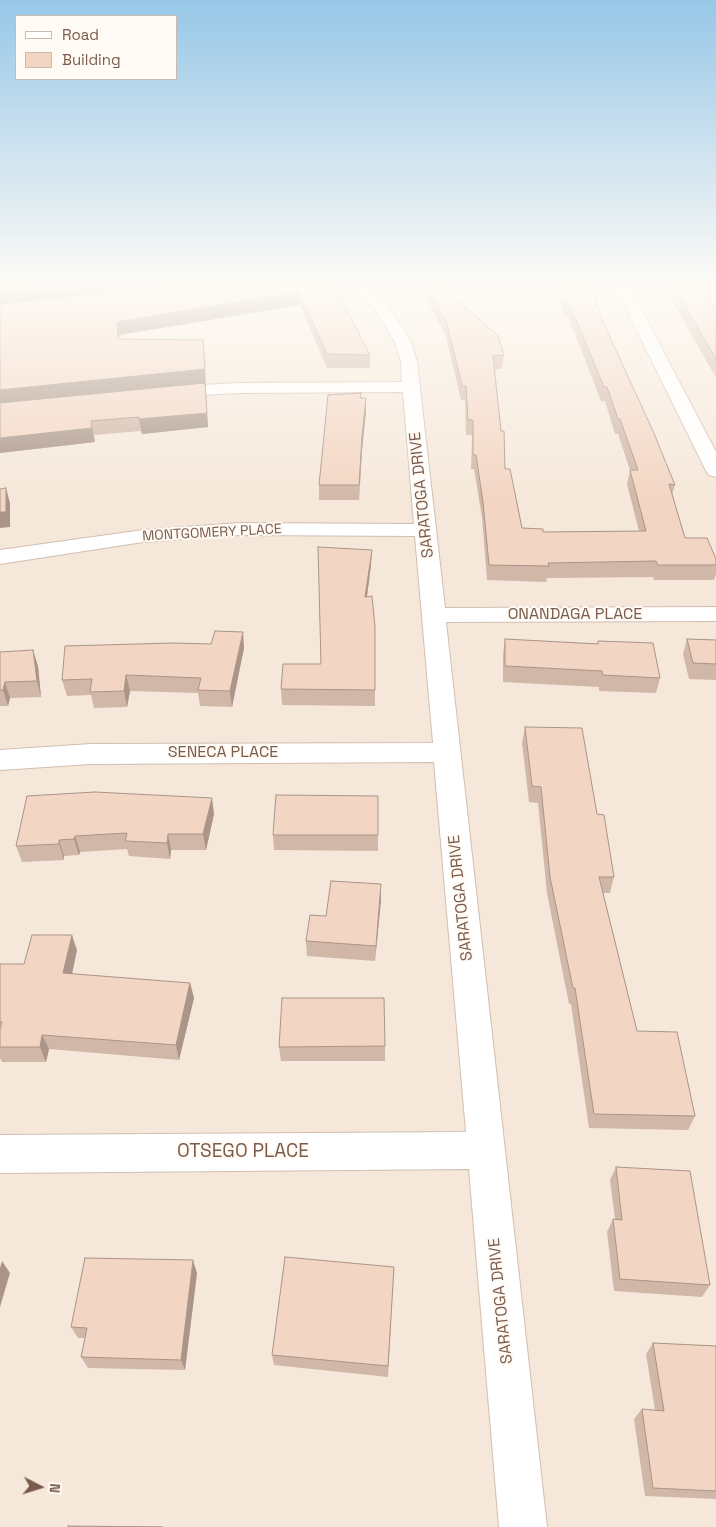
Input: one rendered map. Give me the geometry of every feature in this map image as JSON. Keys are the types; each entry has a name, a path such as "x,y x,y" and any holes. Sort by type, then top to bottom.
{"street":[{"name":"SARATOGA DRIVE","path":"408,357 424,530 435,615 446,752 523,1527"},
{"path":"658,357 716,471"},
{"path":"147,394 238,388 411,387"},
{"name":"MONTGOMERY PLACE","path":"0,557 143,536 240,530 424,530"},
{"name":"ONANDAGA PLACE","path":"435,615 716,614"},
{"name":"SENECA PLACE","path":"0,760 91,754 446,752"},
{"name":"OTSEGO PLACE","path":"0,1154 486,1150"}],"shaded area":[{"path":"0,357 716,357 716,1527 0,1527"}],"building":[{"path":"0,357 204,357 205,369 0,390"},
{"path":"455,357 493,357 501,431 504,431 505,469 510,469 522,528 543,529 543,532 646,531 630,470 638,470 607,387 604,387 592,357 619,357 675,485 669,484 685,538 707,538 716,559 716,565 658,565 656,561 548,563 549,566 489,565 483,502 476,455 473,455 473,420 468,420 466,386 462,386"},
{"path":"205,383 207,413 91,421 92,428 0,438 0,403"},
{"path":"361,393 360,398 366,398 359,485 319,485 328,395"},
{"path":"6,488 6,512 0,512 0,489"},
{"path":"318,547 372,550 365,597 372,596 375,627 375,690 281,689 283,664 321,664"},
{"path":"215,631 243,632 230,691 198,690 201,678 126,675 124,691 90,692 92,679 62,680 65,646 173,643 211,644"},
{"path":"505,639 598,644 598,641 653,643 660,678 603,675 602,671 505,666"},
{"path":"687,639 716,640 716,664 693,663"},
{"path":"33,650 37,681 5,682 3,690 0,690 0,652"},
{"path":"525,727 582,728 597,814 604,815 614,877 599,877 637,1031 677,1032 695,1116 594,1114 575,988 573,988 550,877 541,787 532,786"},
{"path":"95,792 212,798 203,834 168,834 167,843 125,841 127,833 75,836 74,839 59,840 59,844 16,846 27,796"},
{"path":"276,795 378,796 378,835 273,835"},
{"path":"331,881 381,884 376,946 306,941 310,915 326,916"},
{"path":"32,935 72,935 63,973 190,983 176,1045 42,1035 40,1047 0,1047 2,1022 0,1022 0,964 24,964"},
{"path":"282,998 384,998 385,1046 279,1047"},
{"path":"616,1167 690,1171 710,1285 620,1279 613,1219 622,1220"},
{"path":"285,1257 394,1267 388,1366 272,1355"},
{"path":"85,1258 193,1260 181,1360 81,1357 87,1328 71,1327"},
{"path":"653,1343 716,1346 716,1491 653,1488 642,1409 664,1411"},
{"path":"68,1526 163,1527 68,1527"}]}
